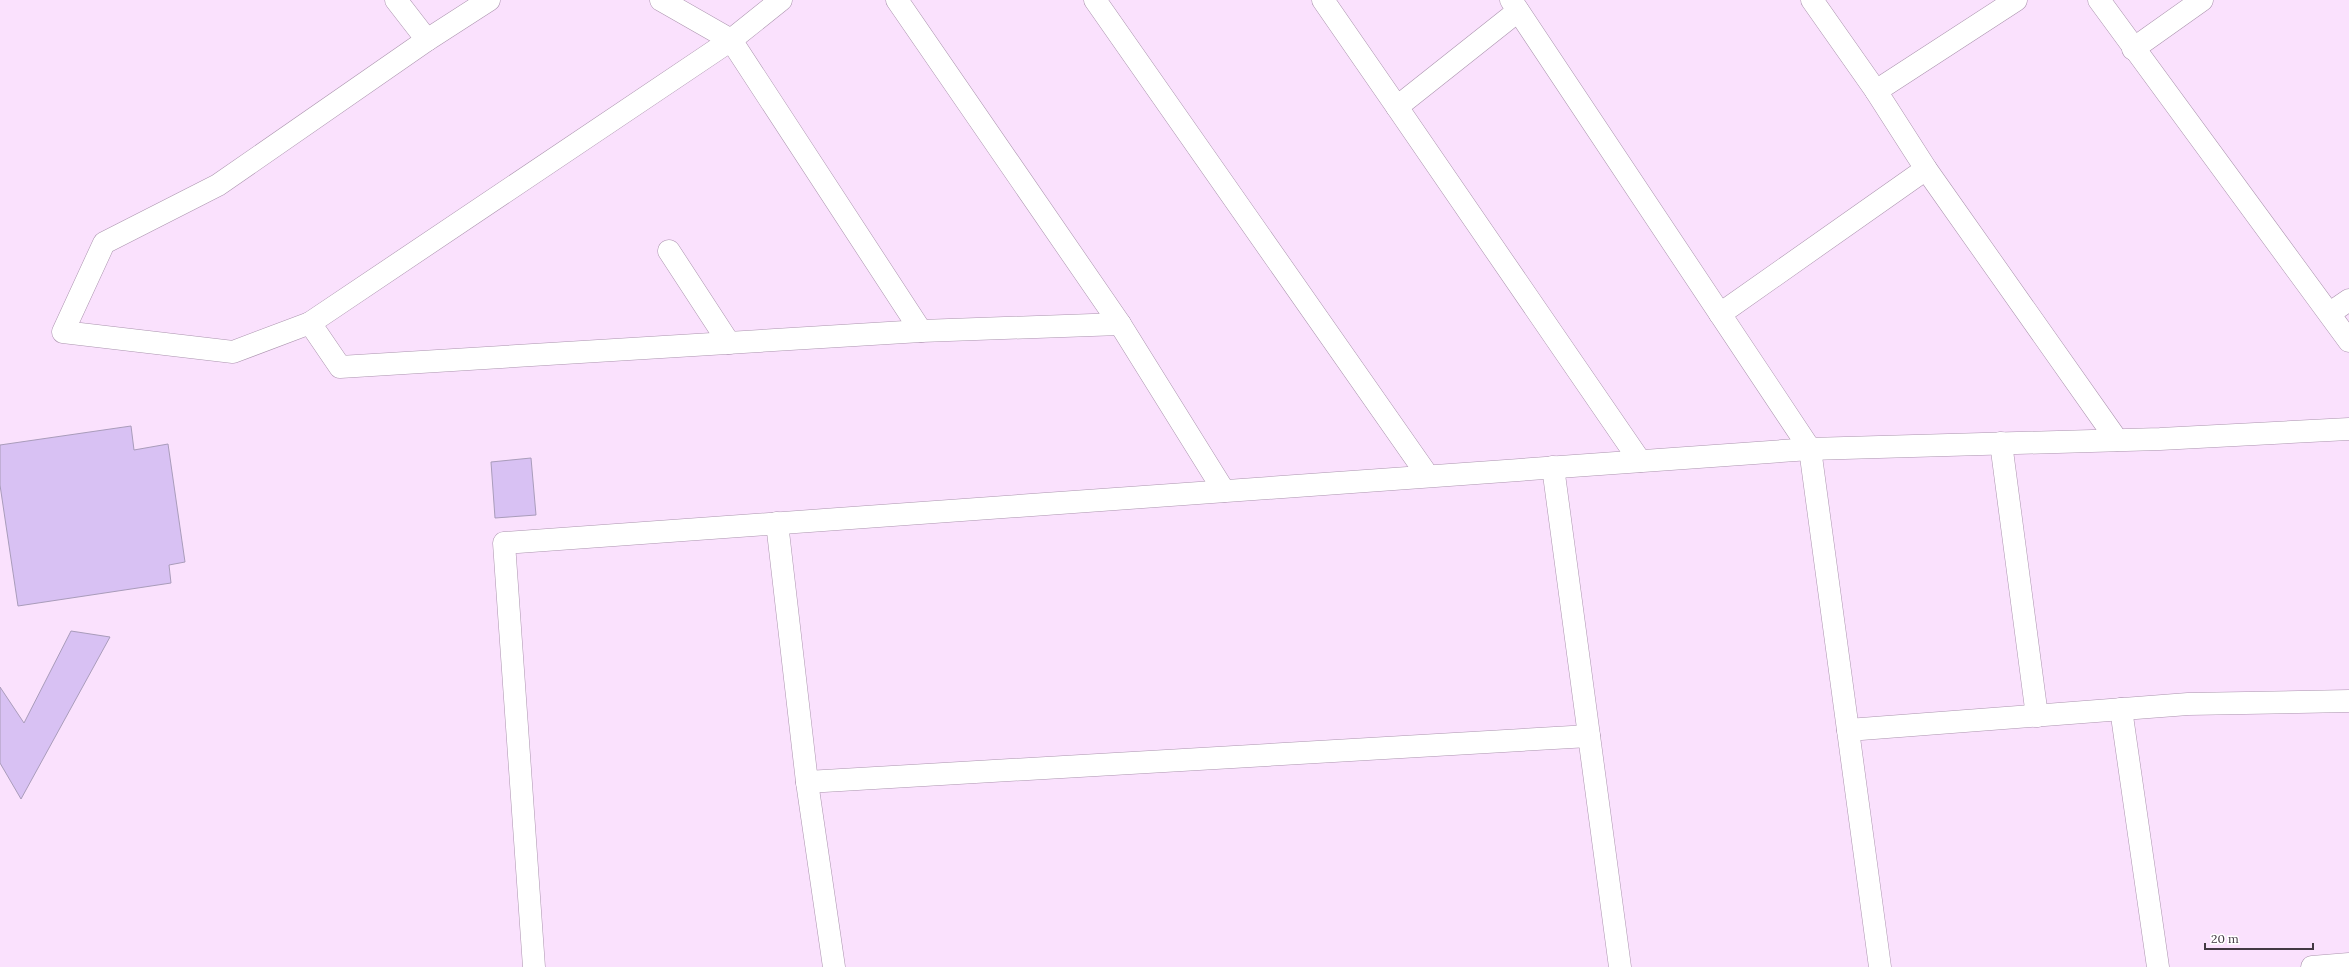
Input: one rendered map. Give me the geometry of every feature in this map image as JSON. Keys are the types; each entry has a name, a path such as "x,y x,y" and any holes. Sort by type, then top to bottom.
{"street":[{"path":"396,0 427,40"},
{"path":"489,0 427,40 218,185 104,243 63,332 233,352 310,323 731,40 781,0"},
{"path":"661,0 731,40 921,331"},
{"path":"897,0 1120,324 1224,491"},
{"path":"1094,0 1428,476"},
{"path":"1323,0 1640,461"},
{"path":"1812,0 1876,91 1926,169 2118,440"},
{"path":"1876,91 2016,0"},
{"path":"2099,0 2132,49 2349,341"},
{"path":"2132,49 2202,0"},
{"path":"1397,107 1514,6 1810,449 1880,967"},
{"path":"1720,314 1926,169"},
{"path":"669,251 729,343"},
{"path":"2330,314 2349,300"},
{"path":"310,323 340,367 921,331 1120,324"},
{"path":"534,967 504,543 1810,449 2118,440 2349,429"},
{"path":"2000,443 2037,716"},
{"path":"1553,467 1620,967"},
{"path":"777,523 807,782 834,967"},
{"path":"1848,730 2188,704 2349,700"},
{"path":"2121,709 2158,967"},
{"path":"807,782 1589,736"},
{"path":"2312,967 2349,964"}],"building":[{"path":"131,426 134,450 168,444 185,562 169,565 171,583 18,606 0,485 0,445"},
{"path":"531,458 536,515 495,518 491,462"},
{"path":"71,631 110,637 21,799 0,763 0,687 24,723"}]}
